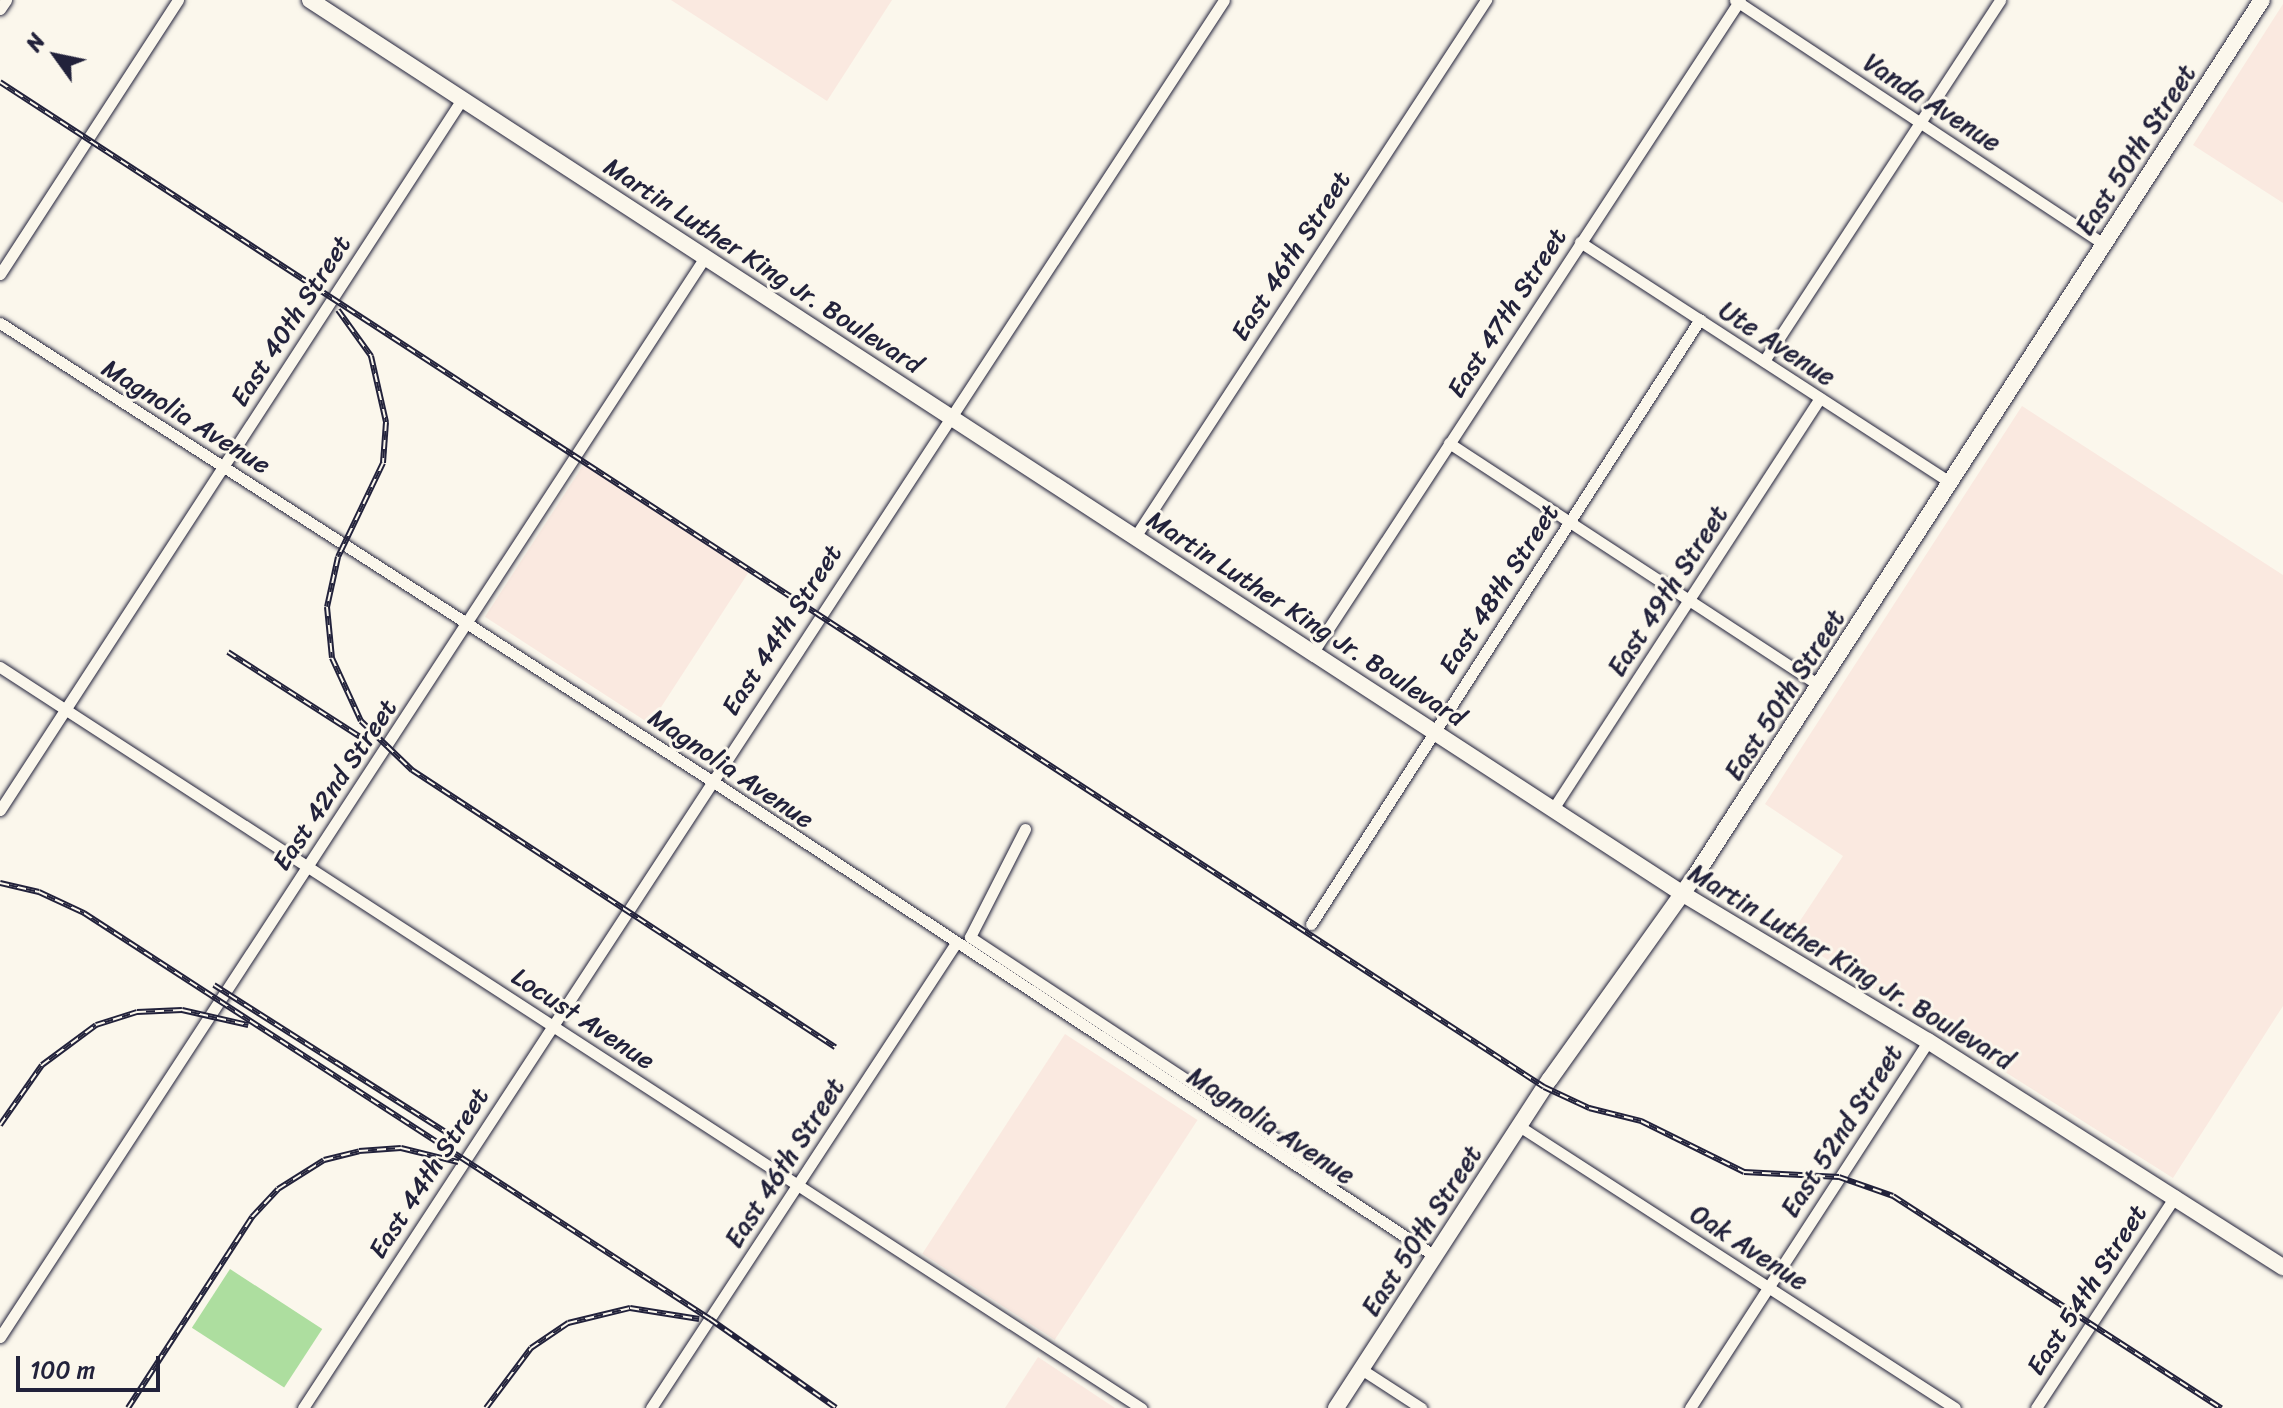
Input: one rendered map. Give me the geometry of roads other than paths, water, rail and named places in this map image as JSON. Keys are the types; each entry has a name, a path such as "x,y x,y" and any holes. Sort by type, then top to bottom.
{"main road":[{"name":"East 50th Street","path":"1336,1408 1519,1126 1683,894 1820,686 2262,0"},
{"name":"Martin Luther King Jr. Boulevard","path":"320,3 462,99 1683,894 1928,1041 2283,1267"}],"street":[{"path":"0,9 6,0"},
{"path":"0,274 178,0"},
{"name":"East 44th Street","path":"303,1408 709,779 1224,0"},
{"name":"East 46th Street","path":"1135,537 1486,0"},
{"path":"1764,361 2000,0"},
{"name":"Vanda Avenue","path":"1737,1 2104,244"},
{"name":"East 47th Street","path":"1313,652 1737,1"},
{"name":"East 40th Street","path":"0,810 462,99"},
{"name":"Ute Avenue","path":"1580,242 1951,483"},
{"name":"East 42nd Street","path":"0,1337 705,257"},
{"name":"East 48th Street","path":"1311,924 1700,319"},
{"name":"Magnolia Avenue","path":"0,323 709,779 1435,1256"},
{"name":"East 49th Street","path":"1553,809 1820,398"},
{"path":"1449,443 1820,686"},
{"name":"Locust Avenue","path":"0,667 1141,1408"},
{"path":"1025,829 970,937 1337,1179"},
{"name":"East 46th Street","path":"651,1408 956,943"},
{"name":"East 52nd Street","path":"1690,1408 1928,1041"},
{"name":"Oak Avenue","path":"1519,1126 1955,1408"},
{"name":"East 54th Street","path":"2036,1408 2175,1196"},
{"path":"1361,1369 1421,1408"}],"railway":[{"path":"0,82 1544,1087 1589,1108 1641,1121 1744,1172 1839,1177 1893,1196 2221,1408"},
{"path":"338,310 371,356 386,422 383,463 338,557 327,607 332,658 361,721 412,770 835,1047"},
{"path":"228,652 373,745"},
{"path":"0,883 39,892 84,913 710,1319 836,1408"},
{"path":"214,985 461,1142"},
{"path":"0,1125 42,1065 96,1025 137,1012 182,1010 248,1025"},
{"path":"128,1408 252,1217 278,1189 324,1160 359,1151 401,1148 458,1162"},
{"path":"486,1408 531,1348 568,1323 630,1308 699,1319"}]}
